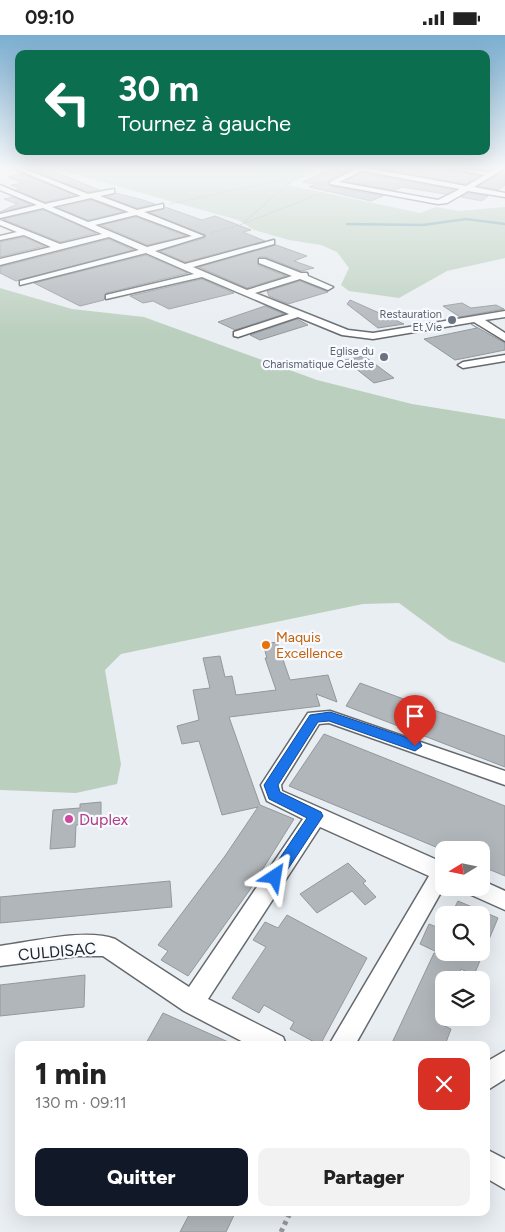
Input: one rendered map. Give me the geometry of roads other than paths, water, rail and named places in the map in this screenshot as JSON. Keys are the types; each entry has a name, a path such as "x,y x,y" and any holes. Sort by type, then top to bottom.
{"street":[{"path":"3,224 27,232 59,247"},
{"path":"87,225 91,224"},
{"path":"23,283 200,236 168,224"},
{"path":"87,225 112,234 298,315 346,333 373,336 505,314"},
{"path":"0,238 27,232"},
{"path":"0,262 112,234"},
{"path":"186,266 271,242"},
{"path":"262,261 328,287"},
{"path":"246,293 310,273"},
{"path":"109,297 205,275"},
{"path":"238,333 298,315"},
{"path":"476,319 505,338"},
{"path":"464,365 505,358"},
{"path":"435,869 274,796 271,785 314,718 330,717 505,779"},
{"path":"192,1003 316,816"},
{"path":"344,1041 435,887"},
{"path":"490,894 505,901"},
{"name":"CULDISAC","path":"0,956 78,946 107,946 192,1003 266,1041"},
{"path":"490,1075 505,1063"},
{"path":"490,1165 505,1175"}],"waterway":[{"path":"347,224 431,224"}],"place":[{"name":"Restauration Et Vie","path":"452,320"},
{"name":"Eglise du Charismatique Celeste","path":"384,357"},
{"name":"Maquis Excellence","path":"266,645"},
{"name":"Duplex","path":"69,819"}]}
